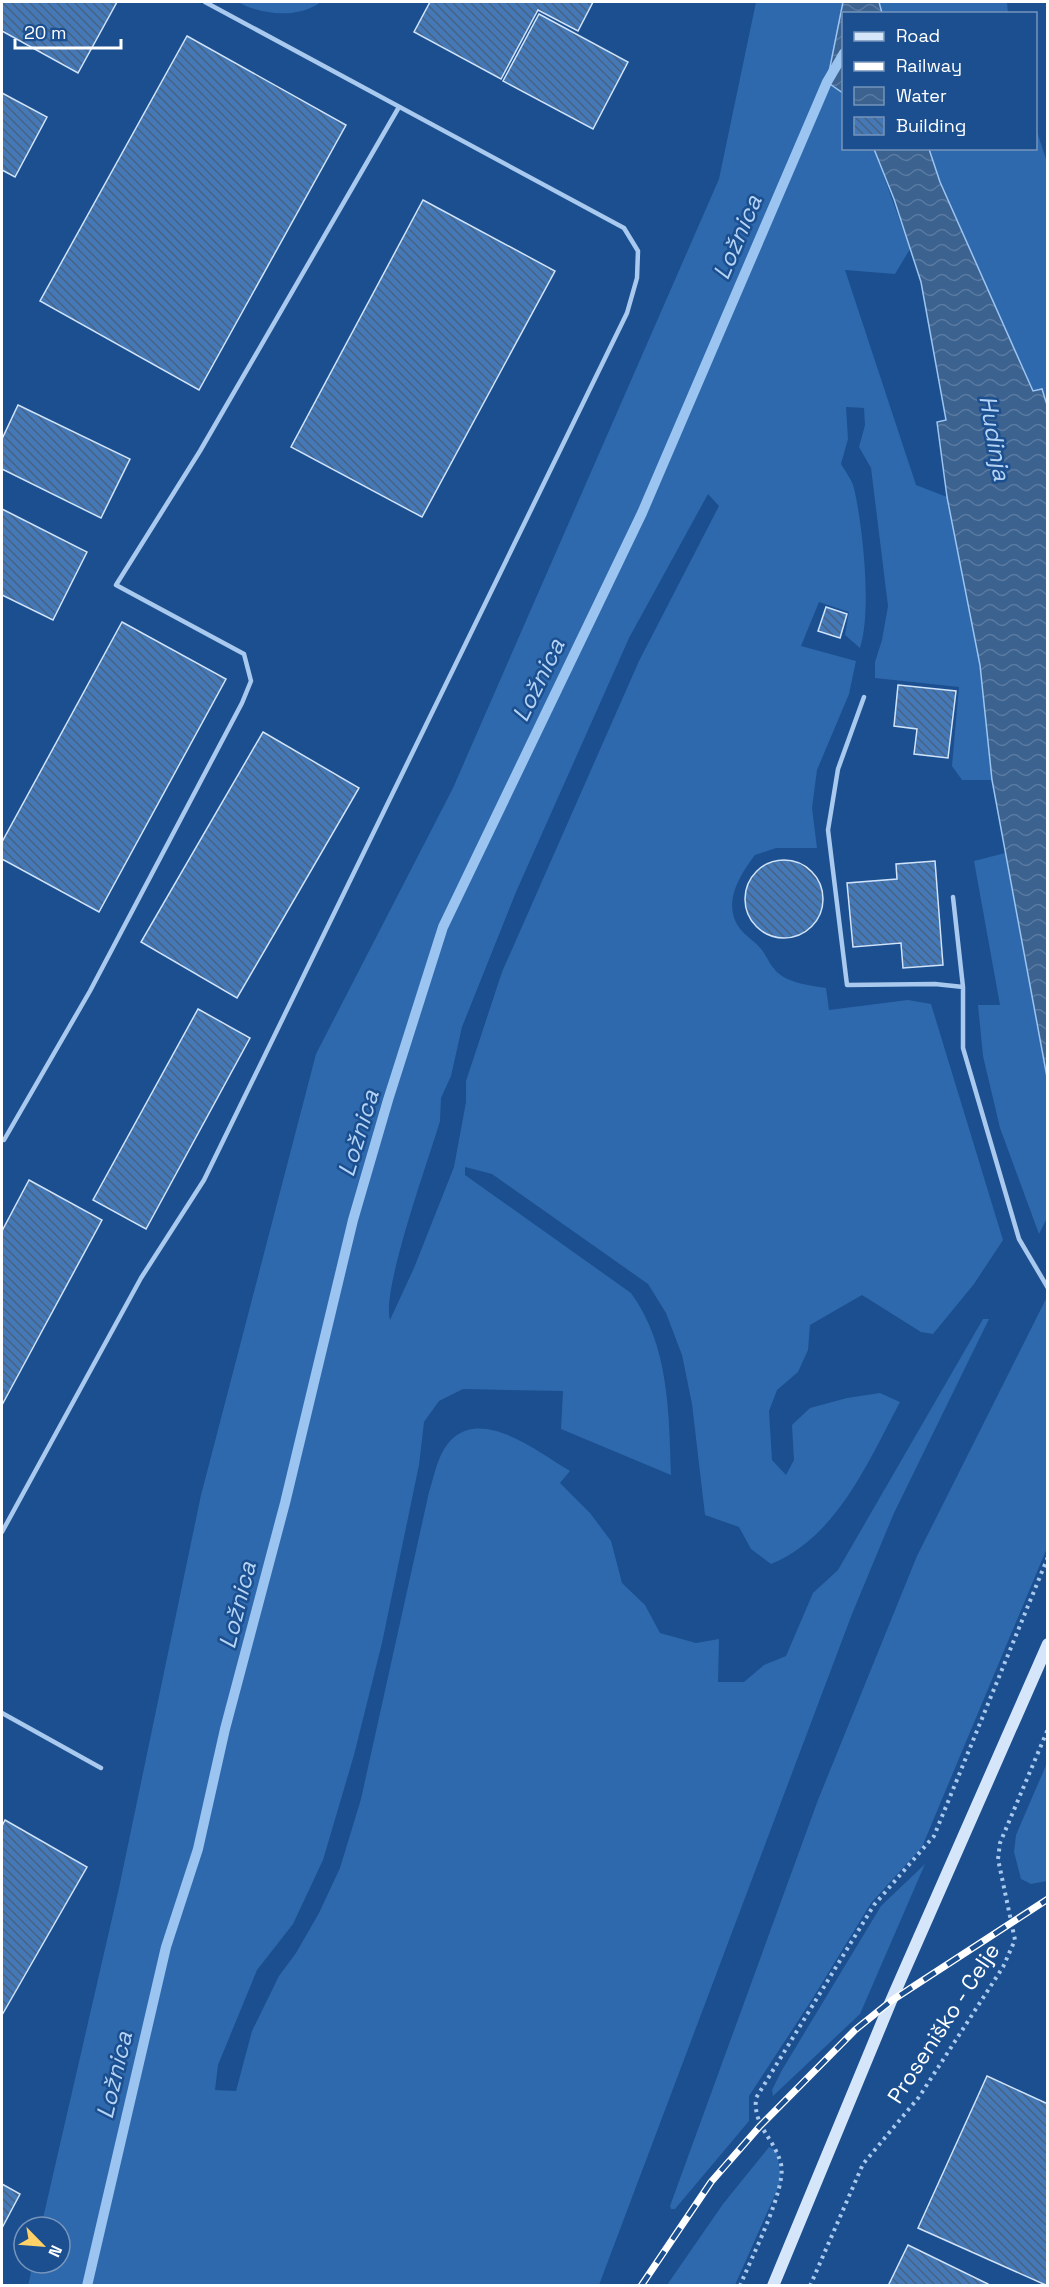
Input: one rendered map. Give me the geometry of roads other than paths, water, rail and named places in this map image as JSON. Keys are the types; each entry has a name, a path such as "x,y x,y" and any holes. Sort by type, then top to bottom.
{"street":[{"path":"773,2286 891,2001 1047,1644"}],"lane":[{"path":"2,1532 141,1278 204,1180 627,313 635,287 638,251 624,228 205,2"},
{"path":"4,1140 90,991 242,703 251,681 244,654 116,585 200,451 399,107"},
{"path":"864,697 838,769 828,830 847,985 935,984 963,987"},
{"path":"953,897 963,987 963,1048 1018,1239 1047,1288"},
{"path":"2,1713 101,1768"}],"water":[{"path":"843,2 879,2 882,12 842,12 842,92 827,82"},
{"name":"Hudinja","path":"874,150 929,150 940,182 1033,391 1042,389 1047,405 1047,1077 992,780 980,665 947,497 937,422 946,420 921,282 894,199"}],"waterway":[{"name":"Ložnica","path":"87,2286 166,1947 198,1849 225,1729 285,1503 353,1220 443,927 642,513 827,82 842,56"}],"railway":[{"path":"641,2286 711,2182 760,2126 855,2030 891,2001 1048,1899"}]}
